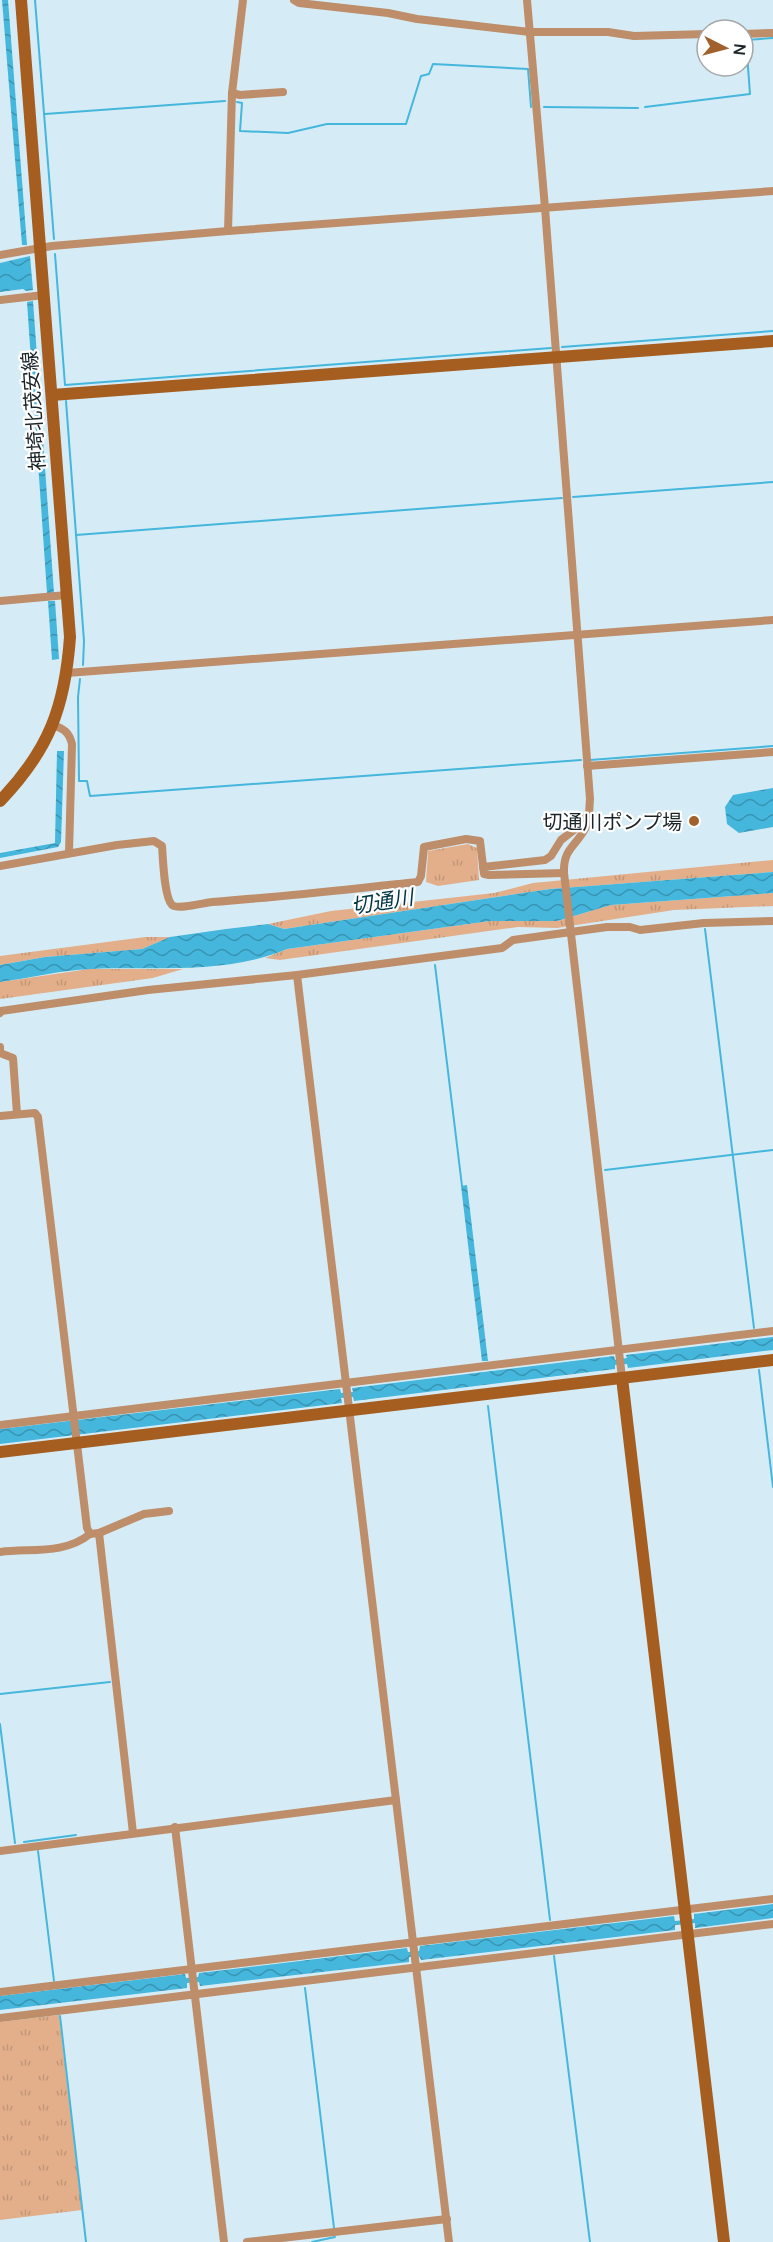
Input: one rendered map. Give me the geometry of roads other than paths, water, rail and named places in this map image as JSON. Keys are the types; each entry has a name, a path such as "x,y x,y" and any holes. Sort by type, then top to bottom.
{"street":[{"name":"神埼北茂安線","path":"0,801 22,779 53,725 62,699 70,637 56,596 52,395 35,248 21,0"},
{"path":"228,231 232,93 243,0"},
{"path":"294,0 299,3 530,32 608,32 634,36 695,34"},
{"path":"527,0 557,357 587,766 589,815 587,826 565,856 564,874 724,2242"},
{"path":"755,34 773,33"},
{"path":"232,93 240,95 283,92"},
{"path":"0,255 35,248 228,231 773,191"},
{"path":"0,300 39,295"},
{"path":"52,395 773,341"},
{"path":"0,601 56,596"},
{"path":"67,673 773,620"},
{"path":"53,725 64,729 70,735 72,744 69,853"},
{"path":"587,766 773,752"},
{"path":"483,867 545,860 551,856 561,840 575,830 583,818 589,815"},
{"path":"0,866 154,841 162,846 167,896 171,905 178,908 205,903 275,898 418,882 422,876 424,847 466,839 480,842 484,874 564,874"},
{"path":"0,1013 1,1011 148,990 297,975 501,948 513,940 571,930 630,927 640,930 704,923 773,921"},
{"path":"297,975 449,2242"},
{"path":"0,1047 0,1053 13,1058 17,1114"},
{"path":"0,1116 35,1113 38,1116 76,1440 87,1528 90,1534"},
{"path":"0,1452 348,1396 621,1363 773,1331"},
{"path":"0,1425 74,1417 348,1396 621,1363 773,1360"},
{"path":"0,1552 54,1549 144,1514 169,1511"},
{"path":"99,1533 133,1833"},
{"path":"0,1851 396,1800"},
{"path":"174,1827 224,2242"},
{"path":"0,1992 415,1955 685,1922 773,1899"},
{"path":"0,2018 195,1994 415,1955 685,1922 773,1924"},
{"path":"247,2242 447,2219"}],"water":[{"path":"2,0 8,0 27,245 22,245"},
{"path":"30,256 33,290 0,292 0,263"},
{"path":"33,301 54,593 47,593 27,302"},
{"path":"48,601 55,601 59,659 52,660"},
{"path":"57,751 64,751 61,842 58,847 0,858 0,853 55,843"},
{"path":"773,788 773,827 739,833 727,824 725,807 733,795"},
{"path":"773,872 773,893 611,905 557,921 490,921 287,949 240,963 216,966 80,970 0,982 0,965 45,957 142,949 170,937 226,929 268,924 284,929 550,889"},
{"path":"467,1185 488,1361 482,1361 461,1186"},
{"path":"773,1337 773,1350 628,1368 627,1364 615,1365 615,1369 354,1401 353,1397 341,1398 342,1403 0,1444 0,1429 340,1389 341,1393 353,1392 352,1388 614,1356 615,1360 627,1358 626,1355"},
{"path":"773,1904 773,1918 695,1928 695,1923 675,1925 675,1930 421,1960 419,1956 409,1957 409,1962 200,1986 199,1982 187,1983 187,1988 0,2010 0,1996 185,1974 186,1978 198,1977 199,1973 407,1948 408,1952 419,1951 420,1946 674,1916 675,1921 694,1919 694,1914"}],"waterway":[{"path":"35,0 54,239"},
{"path":"645,107 750,94 746,40 773,38"},
{"path":"237,102 242,103 240,131 288,133 327,124 406,124 421,76 429,74 433,64 528,69 531,107"},
{"path":"45,114 225,101"},
{"path":"544,107 638,108"},
{"path":"55,254 65,385 551,348"},
{"path":"562,347 773,331"},
{"path":"66,401 84,641 83,665"},
{"path":"573,497 773,482"},
{"path":"76,535 562,498"},
{"path":"80,679 78,697 79,781 87,781 90,796 581,760"},
{"path":"590,760 773,746"},
{"path":"705,929 754,1328"},
{"path":"435,965 462,1186"},
{"path":"605,1170 773,1150"},
{"path":"759,1370 773,1487"},
{"path":"488,1406 550,1920"},
{"path":"0,1694 110,1682"},
{"path":"0,1724 15,1843"},
{"path":"24,1842 76,1835"},
{"path":"38,1851 54,1981"},
{"path":"554,1956 590,2242"},
{"path":"305,1988 334,2228"},
{"path":"60,2016 86,2242"},
{"path":"312,2242 335,2237"}],"place":[{"name":"切通川ポンプ場","path":"694,821"}],"water label":[{"name":"切通川","path":"382,901"}]}
